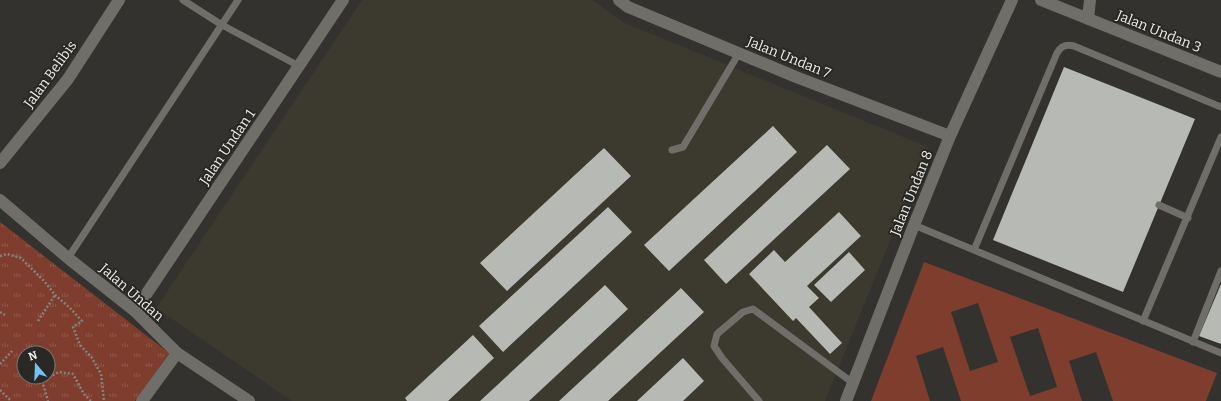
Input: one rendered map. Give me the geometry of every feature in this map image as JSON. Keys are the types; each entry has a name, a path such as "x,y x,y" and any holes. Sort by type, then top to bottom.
{"street":[{"name":"Jalan Belibis","path":"0,163 68,79 119,0"},
{"name":"Jalan Undan 1","path":"136,311 343,0"},
{"name":"Jalan Undan 7","path":"619,0 628,7 796,77 950,136"},
{"name":"Jalan Undan 8","path":"846,401 950,136 1012,0"},
{"name":"Jalan Undan 3","path":"1041,0 1221,72"},
{"path":"1088,19 1090,0"},
{"name":"Jalan Undan","path":"0,200 68,258 136,311 177,353 249,401"},
{"path":"142,401 177,353"}],"lane":[{"path":"183,0 222,25 300,66"},
{"path":"68,258 238,0"},
{"path":"974,250 1057,53 1064,46 1074,46 1221,107"},
{"path":"672,150 683,147 739,53"},
{"path":"1143,321 1188,218 1221,137"},
{"path":"1159,205 1188,218"},
{"path":"914,225 1221,354"},
{"path":"1193,342 1221,271"},
{"path":"759,401 722,358 714,346 717,334 743,312 754,309 854,383"}],"path":[{"path":"0,256 7,254 21,258 45,282 55,295 82,321 73,327 80,345 92,358 101,374 104,401"},
{"path":"38,321 55,295"},
{"path":"0,312 4,315"},
{"path":"0,364 12,351"},
{"path":"56,374 59,372 73,374 84,394 91,401"},
{"path":"43,385 48,401"},
{"path":"0,390 12,401"}],"shaded area":[{"path":"362,0 592,0 625,23 928,147 825,401 292,401 156,308"}],"green space":[{"path":"0,222 169,353 135,401 0,401"},
{"path":"924,262 1217,373 1206,401 1113,401 1096,352 1069,361 1082,401 961,401 943,347 916,356 930,401 871,401","holes":["978,303 998,362 970,371 951,312","1038,328 1057,387 1030,396 1010,337"]}],"building":[{"path":"1064,67 1195,119 1123,292 993,240"},
{"path":"773,126 797,152 669,271 644,245"},
{"path":"827,145 850,169 726,284 704,260"},
{"path":"604,148 631,176 507,291 480,263"},
{"path":"608,207 632,232 503,352 479,326"},
{"path":"839,212 861,236 807,286 819,298 809,307 842,343 830,354 796,318 793,321 749,274 774,250 785,262"},
{"path":"849,252 865,270 831,302 814,285"},
{"path":"1221,284 1221,344 1199,336"},
{"path":"605,285 628,309 529,401 480,401"},
{"path":"681,288 704,312 608,401 559,401"},
{"path":"473,335 494,358 448,401 407,401 405,398"},
{"path":"683,358 704,381 683,401 637,401"}]}
